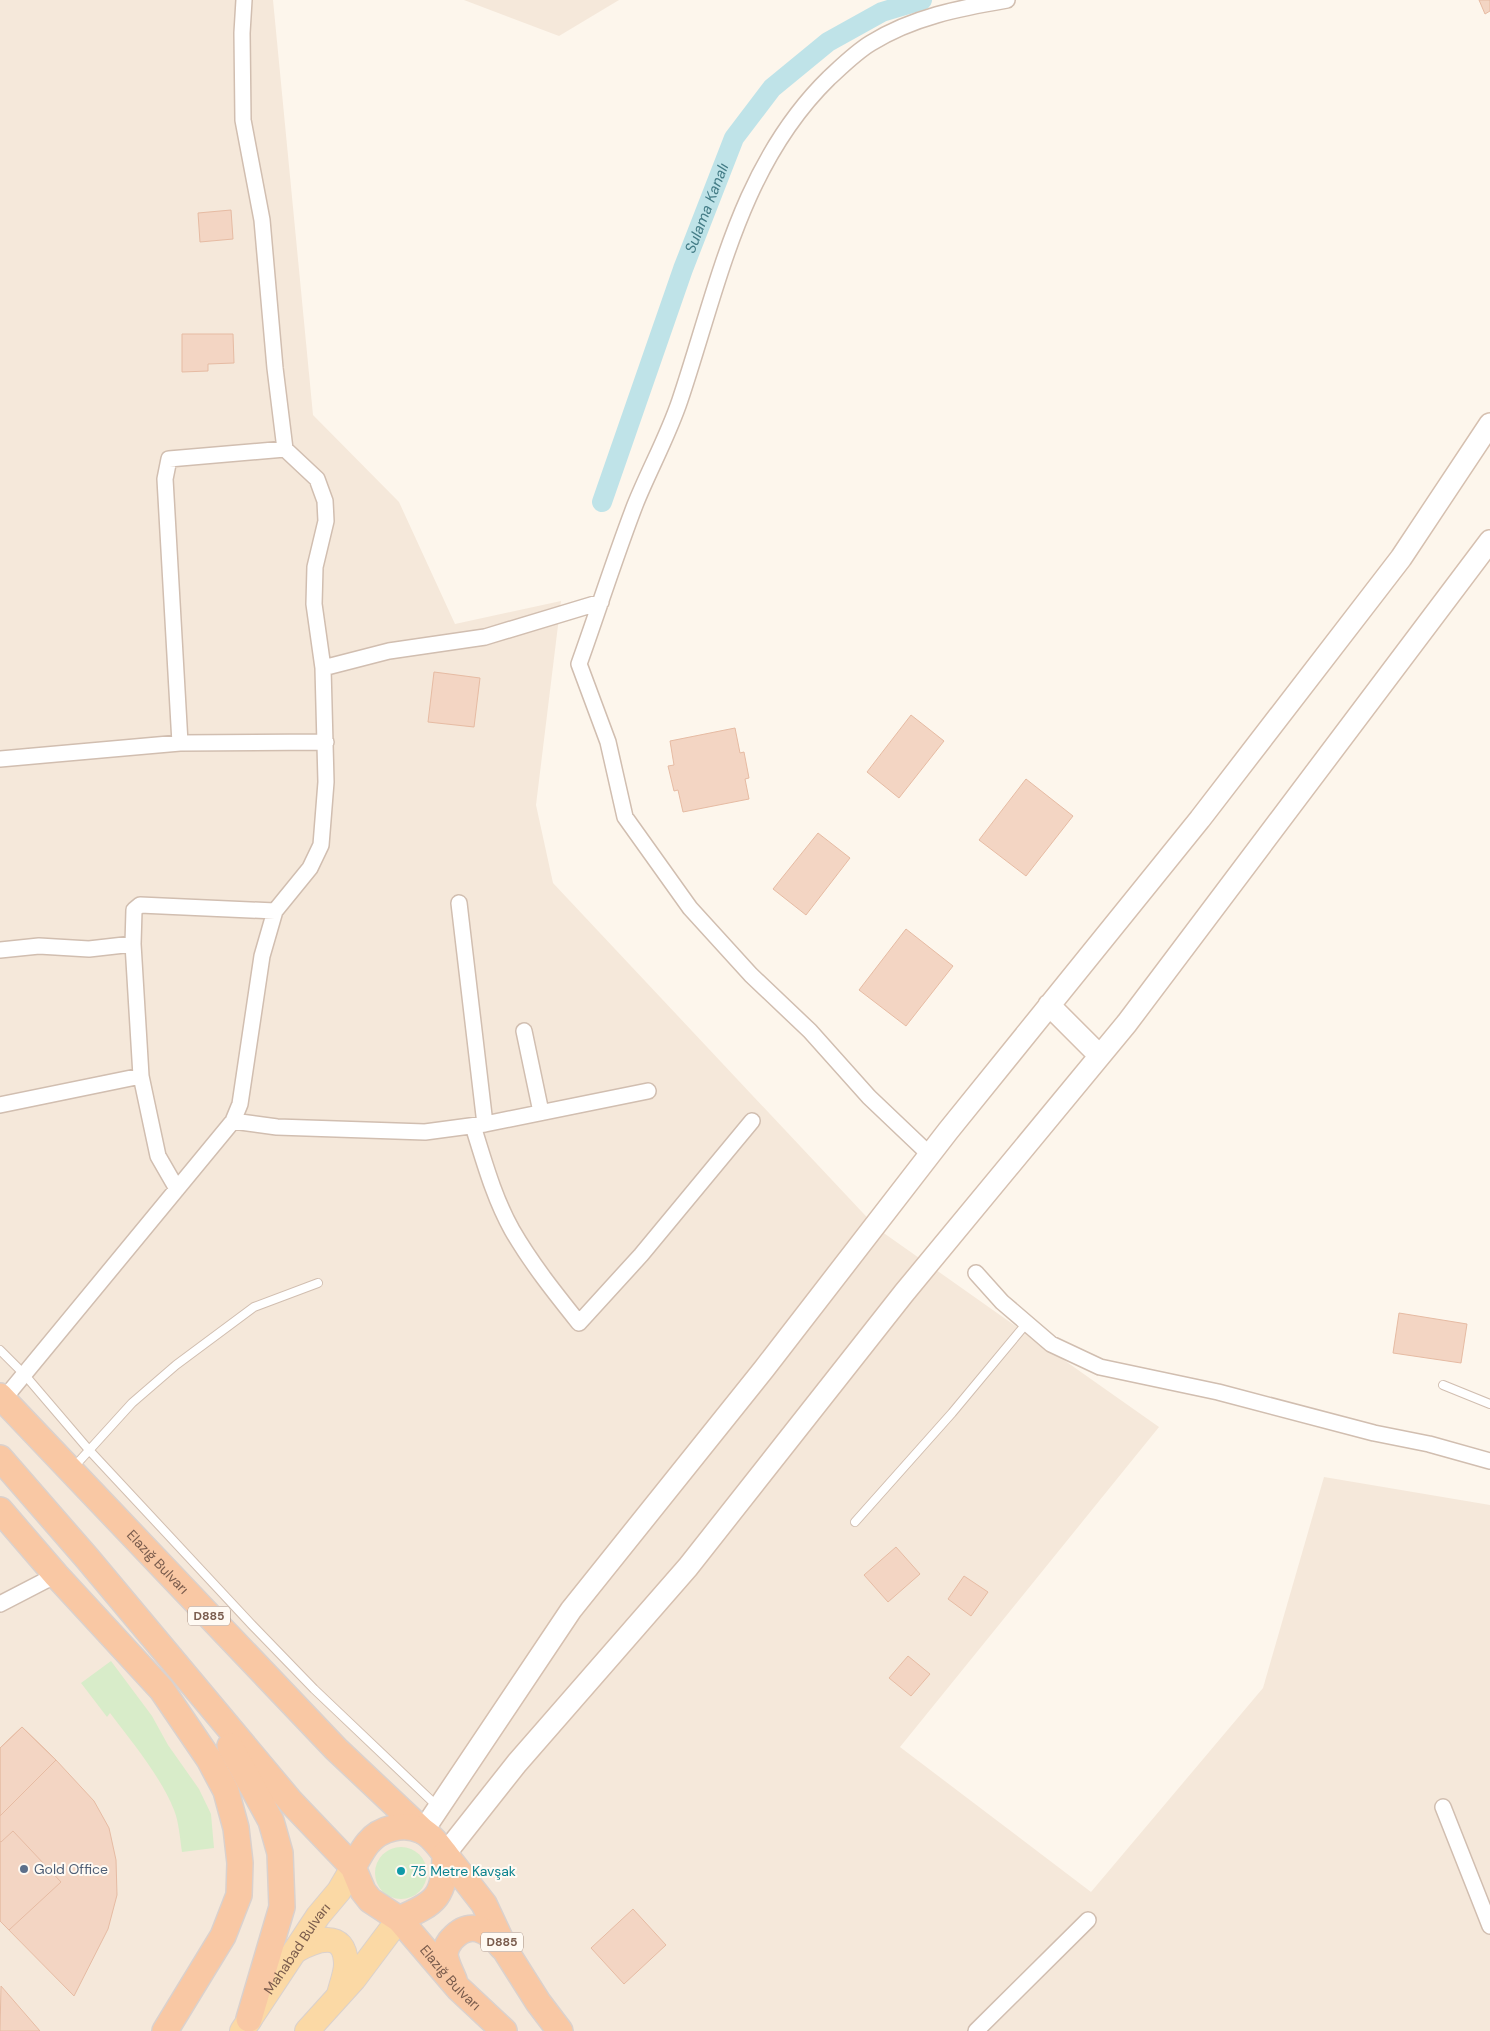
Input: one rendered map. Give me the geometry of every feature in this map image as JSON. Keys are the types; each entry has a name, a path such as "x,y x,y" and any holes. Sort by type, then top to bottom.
{"highway":[{"name":"Elazığ Bulvarı","path":"2,1398 336,1749 423,1831"},
{"path":"0,1458 87,1558 291,1802 353,1866 363,1890 370,1900 399,1919 426,1906 436,1898 442,1888 445,1876 445,1854 423,1831 406,1827 392,1828 379,1833 368,1842 353,1866"},
{"path":"3,1518 162,1690 209,1759 226,1791 236,1828 240,1863 239,1896 223,1936 165,2031"},
{"path":"199,1691 270,1821 280,1853 282,1907 245,2025"},
{"name":"D885","path":"445,1854 484,1904 507,1952 538,2002 560,2031"},
{"name":"Elazığ Bulvarı","path":"399,1919 458,1988 504,2031"},
{"path":"458,1988 445,1954 448,1944 462,1930 479,1929 493,1936 507,1952"}],"main road":[{"path":"423,1831 571,1610 764,1369 930,1154 1200,819 1401,558 1490,424"},
{"path":"445,1854 517,1763 688,1567 898,1300 1126,1023 1490,540"},
{"path":"1049,1005 1100,1055"},
{"name":"Mahabad Bulvarı","path":"245,2025 318,1916 339,1890 353,1866"},
{"path":"307,2031 354,1979 399,1919"},
{"path":"295,1951 313,1940 327,1938 339,1943 344,1953 346,1966 339,1996"}],"street":[{"path":"2,1398 24,1374 233,1121 240,1104 262,956 275,911 310,868 321,845 326,782 324,668 314,604 315,566 326,521 325,501 317,479 285,449 275,368 262,220 243,120 242,33 244,0"},
{"path":"930,1154 869,1097 810,1031 751,975 696,915 625,817 608,742 579,664 635,505 680,403 724,261 749,193 780,139 817,90 871,43 908,25 950,10 1007,0"},
{"path":"180,743 165,479 170,459 285,449"},
{"path":"324,668 389,651 485,637 601,602"},
{"path":"0,759 180,743 326,742"},
{"path":"459,903 479,1125 488,1176 511,1229 546,1281 579,1323 640,1255 752,1121"},
{"path":"177,1189 158,1156 141,1076 133,944 134,910 140,905 275,911"},
{"path":"0,950 39,946 89,949 133,944"},
{"path":"524,1031 541,1112"},
{"path":"0,1105 141,1076"},
{"path":"233,1121 277,1127 424,1132 479,1125 648,1091"},
{"path":"976,1273 1002,1302 1051,1344 1100,1367 1218,1392 1490,1461"},
{"path":"0,1604 56,1576"},
{"path":"1443,1807 1490,1926"},
{"path":"976,2031 1088,1920"}],"lane":[{"path":"70,1471 132,1403 176,1366 254,1307 318,1283"},
{"path":"855,1522 952,1413 1026,1324"},
{"path":"0,1350 24,1374 89,1450 301,1675 439,1807"},
{"path":"1443,1385 1490,1404"}],"shaded area":[{"path":"0,0 273,0 313,415 399,502 455,624 561,601 536,805 553,883 878,1229 1159,1427 900,1747 1091,1892 1263,1688 1324,1477 1490,1505 1490,2031 0,2031"},
{"path":"464,0 619,0 559,36"}],"green space":[{"path":"111,1661 152,1716 168,1745 199,1789 211,1814 214,1848 182,1852 176,1815 162,1785 110,1713 107,1717 81,1683"},
{"path":"401,1847 411,1849 419,1855 425,1863 427,1873 425,1883 419,1891 411,1897 401,1899 391,1897 383,1891 377,1883 375,1873 377,1863 383,1855 391,1849"}],"building":[{"path":"1479,0 1490,0 1490,11 1485,14"},
{"path":"231,210 233,239 200,242 198,213"},
{"path":"182,334 233,334 234,363 208,364 208,371 182,372"},
{"path":"434,672 480,678 474,727 428,722"},
{"path":"911,715 944,741 899,798 867,772"},
{"path":"735,728 740,753 744,752 749,778 745,779 749,799 683,812 678,790 674,791 668,766 674,765 670,741"},
{"path":"1026,779 1073,816 1026,876 979,840"},
{"path":"818,833 850,858 806,915 773,889"},
{"path":"906,929 953,966 906,1026 859,990"},
{"path":"1399,1313 1467,1324 1461,1363 1393,1353"},
{"path":"896,1547 920,1574 888,1602 864,1575"},
{"path":"964,1576 988,1592 971,1616 948,1599"},
{"path":"908,1656 930,1674 911,1696 889,1678"},
{"path":"22,1727 94,1801 109,1828 116,1860 117,1895 108,1929 74,1996 0,1921 0,1748"},
{"path":"22,1727 56,1760 0,1816 0,1748"},
{"name":"Gold Office","path":"13,1831 61,1882 9,1930 0,1921 0,1841"},
{"path":"633,1909 666,1945 624,1984 591,1948"},
{"path":"1,1986 40,2031 0,2031"}],"waterway":[{"name":"Sulama Kanalı","path":"602,502 683,269 734,138 772,88 828,42 882,12 922,0"}],"place":[{"name":"Gold Office","path":"24,1869"},
{"name":"75 Metre Kavşak","path":"401,1871"}]}
